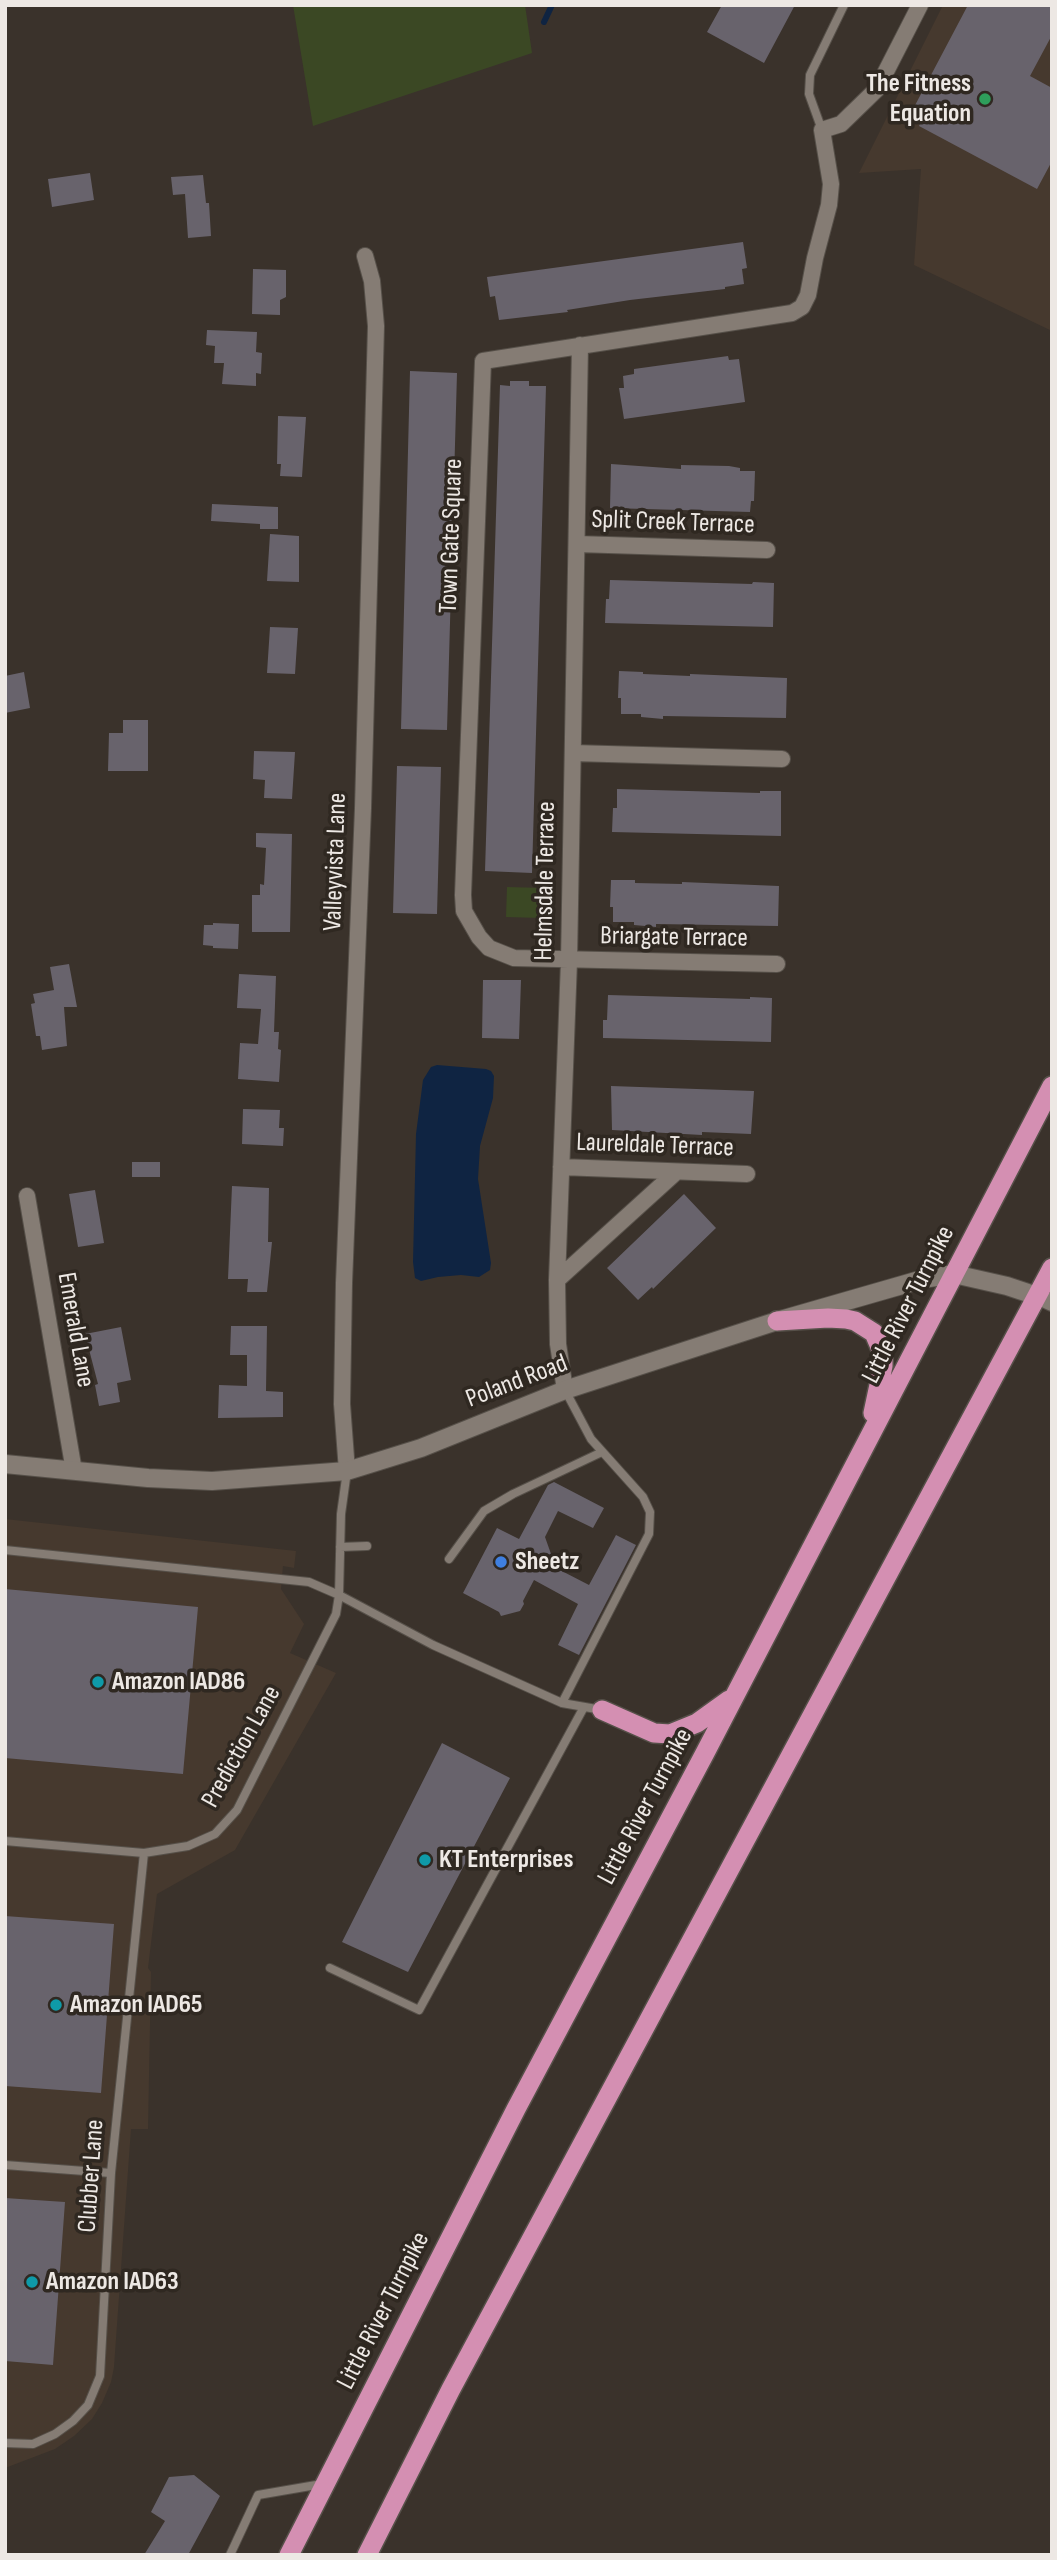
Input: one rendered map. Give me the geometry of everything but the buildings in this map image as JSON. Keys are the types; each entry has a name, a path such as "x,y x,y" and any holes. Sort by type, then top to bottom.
{"highway":[{"name":"Little River Turnpike","path":"289,2555 516,2109 1052,1086"},
{"path":"367,2555 451,2389 1044,1299 1052,1268"},
{"path":"777,1321 846,1319 867,1327 874,1333 883,1354 882,1381 853,1468"},
{"path":"593,1709 654,1733 670,1734 697,1723 733,1697"}],"street":[{"path":"822,130 841,124 877,89 920,5"},
{"name":"Town Gate Square","path":"569,961 514,958 489,948 479,937 464,911 483,360 792,313 803,307 829,205 831,184 822,130"},
{"name":"Valleyvista Lane","path":"347,1471 342,1404 344,1283 363,808 376,326 372,281 365,256"},
{"name":"Helmsdale Terrace","path":"565,1390 558,1344 557,1280 569,961 580,345"},
{"name":"Split Creek Terrace","path":"577,544 767,550"},
{"path":"573,754 782,759"},
{"name":"Briargate Terrace","path":"569,961 777,964"},
{"name":"Laureldale Terrace","path":"561,1167 747,1174"},
{"path":"557,1280 675,1172"},
{"name":"Emerald Lane","path":"27,1196 74,1471"},
{"name":"Poland Road","path":"5,1464 212,1481 347,1471 421,1448 565,1390 777,1321 923,1279 954,1274 1007,1286 1044,1299"}],"lane":[{"path":"822,130 809,94 810,75 844,5"},
{"path":"562,1703 649,1534 650,1512 643,1497 603,1452 578,1417 565,1390"},
{"path":"449,1559 484,1511 513,1494 603,1452"},
{"name":"Prediction Lane","path":"5,1841 144,1853 188,1846 215,1834 237,1810 336,1614 340,1595 341,1514 347,1471"},
{"path":"340,1547 367,1546"},
{"path":"5,1550 309,1582 340,1595 433,1645 562,1703 593,1709 419,2010 330,1968"},
{"name":"Clubber Lane","path":"5,2443 33,2444 55,2434 73,2421 88,2405 100,2376 111,2173 144,1853"},
{"path":"5,2165 111,2173"},
{"path":"230,2555 258,2496 326,2484"}],"shaded area":[{"path":"943,5 1052,5 1052,331 914,265 921,169 859,173"},
{"path":"5,1519 296,1551 294,1568 283,1566 281,1589 304,1624 290,1653 336,1673 235,1850 157,1894 148,1968 151,1972 148,2129 131,2129 111,2382 92,2419 74,2436 55,2449 5,2468"}],"green space":[{"path":"293,5 525,5 532,53 313,126"},
{"path":"507,887 544,888 542,918 506,917"}],"water":[{"path":"437,1065 486,1069 494,1076 493,1098 480,1146 478,1179 491,1263 490,1270 479,1277 461,1275 421,1281 415,1278 413,1262 416,1134 423,1080 431,1067"}],"waterway":[{"path":"544,22 552,5"}],"place":[{"name":"The Fitness Equation","path":"985,99"},
{"name":"Sheetz","path":"501,1562"},
{"name":"Amazon IAD86","path":"98,1682"},
{"name":"KT Enterprises","path":"425,1860"},
{"name":"Amazon IAD65","path":"56,2005"},
{"name":"Amazon IAD63","path":"32,2282"}]}
